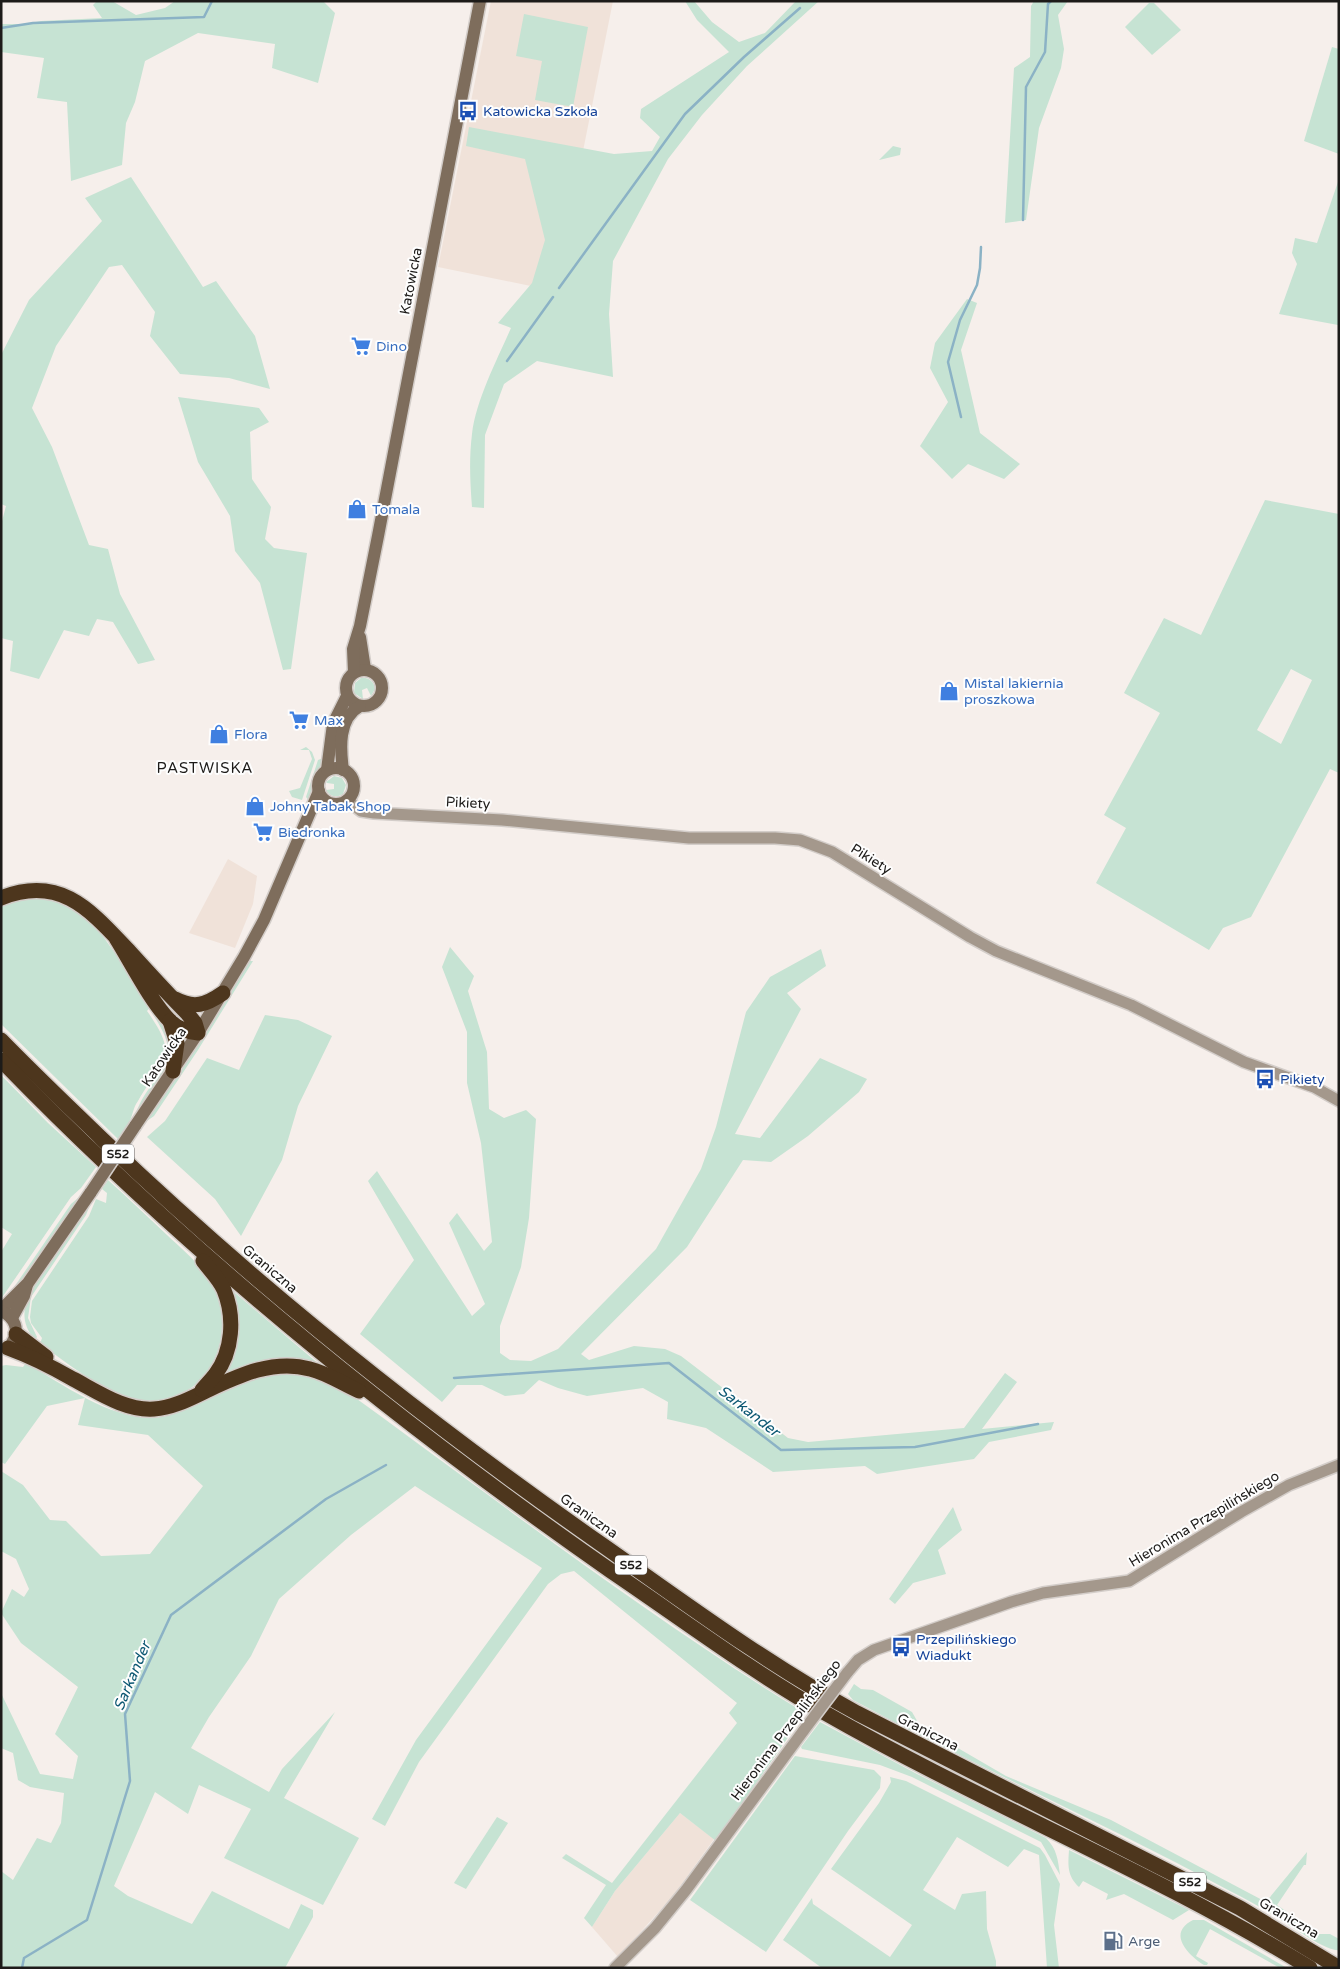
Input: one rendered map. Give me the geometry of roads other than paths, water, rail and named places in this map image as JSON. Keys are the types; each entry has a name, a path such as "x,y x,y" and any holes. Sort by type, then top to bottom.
{"highway":[{"path":"1,898 28,890 56,893 83,906 98,918 195,1023 198,1033"},
{"path":"116,938 157,1005 170,1021 179,1028 198,1033"},
{"path":"170,996 178,1001 194,1006 210,1002 223,994"},
{"path":"170,1021 177,1043 173,1070"},
{"name":"Graniczna","path":"2,1046 77,1135 185,1236 276,1316 380,1401 561,1536 738,1658 802,1699 896,1751 1212,1912 1310,1968"},
{"name":"Graniczna","path":"2,1046 193,1224 348,1355 532,1496 725,1631 810,1686 850,1709 1240,1908 1339,1968"},
{"path":"185,1236 223,1288 231,1326 230,1342 224,1358 215,1375 198,1395"},
{"path":"9,1319 73,1379"},
{"path":"4,1349 26,1354 119,1403 137,1408 154,1409 176,1404 255,1370 278,1366 312,1369 380,1401"}],"main road":[{"name":"Katowicka","path":"360,671 360,626 480,1"},
{"path":"360,671 374,673 381,682 382,693 376,702 366,706 360,706 351,702 347,696 345,686 347,681 360,671"},
{"path":"327,770 333,724 347,696"},
{"path":"343,770 341,756 344,727 350,713 360,706"},
{"path":"332,768 343,770 352,778 351,795 347,800 338,803 329,802 324,799 319,790 319,779 327,770 332,768"},
{"name":"Katowicka","path":"4,1349 9,1319 28,1283 198,1033 244,957 264,920 319,790"},
{"name":"Katowicka","path":"301,835 314,817 329,802"}],"street":[{"name":"Pikiety","path":"347,800 361,811 374,813 502,820 689,838 775,838 800,840 832,852 956,929 996,951 1131,1005 1244,1062 1314,1087 1339,1101"},
{"name":"Hieronima Przepilińskiego","path":"615,1968 656,1928 686,1890 858,1660 874,1650 1010,1602 1043,1594 1129,1581 1241,1512 1289,1486 1339,1464"}],"waterway":[{"path":"1,28 33,23 204,17 212,1"},
{"path":"1023,220 1026,87 1045,52 1048,4 1051,1"},
{"path":"559,288 685,114 744,57 800,8"},
{"path":"961,417 948,362 960,320 977,285 981,247"},
{"path":"507,361 553,297"},
{"name":"Sarkander","path":"454,1378 669,1363 781,1450 915,1447 1038,1424"},
{"name":"Sarkander","path":"22,1968 24,1958 87,1920 130,1781 125,1714 171,1615 326,1499 386,1465"}],"place":[{"name":"Katowicka Szkoła","path":"468,111"},
{"name":"Dino","path":"361,346"},
{"name":"Tomala","path":"357,509"},
{"name":"Mistal lakiernia proszkowa","path":"949,691"},
{"name":"Max","path":"299,720"},
{"name":"Flora","path":"219,734"},
{"name":"Johny Tabak Shop","path":"255,806"},
{"name":"Biedronka","path":"263,832"},
{"name":"Pikiety","path":"1265,1079"},
{"name":"Przepilińskiego Wiadukt","path":"901,1647"},
{"name":"Arge","path":"1113,1941"}],"district":[{"name":"PASTWISKA","path":"205,768"}]}
